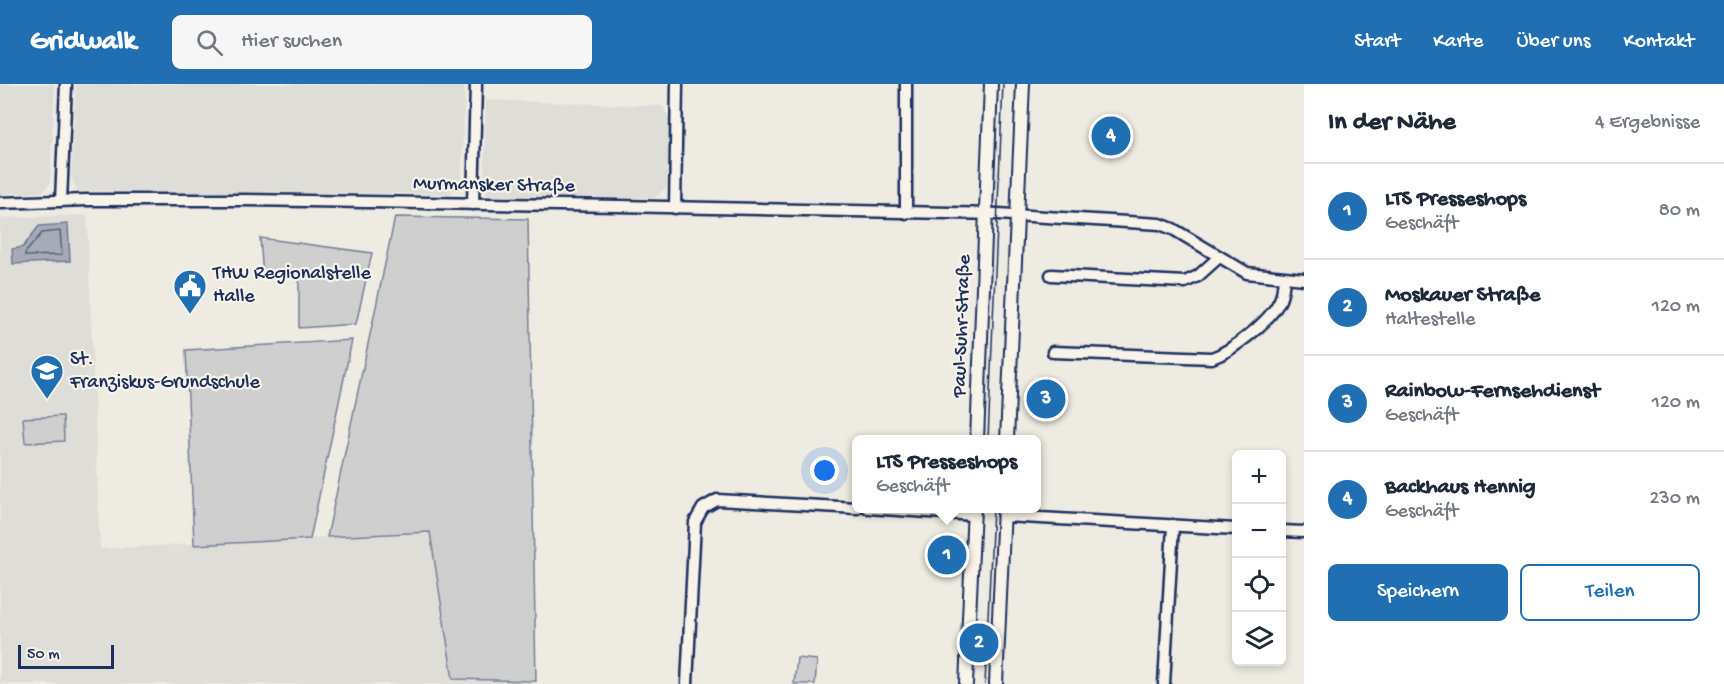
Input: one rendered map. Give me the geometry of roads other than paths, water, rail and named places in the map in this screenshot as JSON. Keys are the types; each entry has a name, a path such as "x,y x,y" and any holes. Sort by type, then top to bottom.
{"street":[{"path":"61,201 66,84"},
{"path":"472,204 476,84"},
{"path":"675,208 677,84"},
{"path":"906,84 906,213"},
{"name":"Paul-Suhr-Straße","path":"977,435 992,84"},
{"path":"1007,435 1023,84"},
{"name":"Murmansker Straße","path":"0,203 61,201 472,204 987,214"},
{"path":"987,214 1160,224 1173,228 1218,258 1247,273 1284,279 1304,279"},
{"path":"1050,275 1185,282 1198,276 1218,258"},
{"path":"1053,352 1212,358 1226,353 1271,314 1280,300 1284,279"},
{"path":"687,684 695,522 703,508 717,500 852,508"},
{"path":"966,684 974,513"},
{"path":"996,684 1004,513"},
{"path":"1017,513 1232,529"},
{"path":"1164,684 1173,525"},
{"path":"1286,531 1304,532"}],"water":[{"path":"68,224 70,261 13,264 12,249 23,247 39,226"}],"tram line":[{"path":"988,435 1003,84"},
{"path":"985,684 993,513"}],"place":[{"name":"Backhaus Hennig","path":"1111,136"},
{"name":"THW Regionalstelle Halle","path":"190,315"},
{"name":"Rainbow-Fernsehdienst","path":"1046,399"},
{"name":"St. Franziskus-Grundschule","path":"47,400"},
{"name":"LTS Presseshops","path":"947,555"},
{"name":"Moskauer Straße","path":"979,643"}]}
